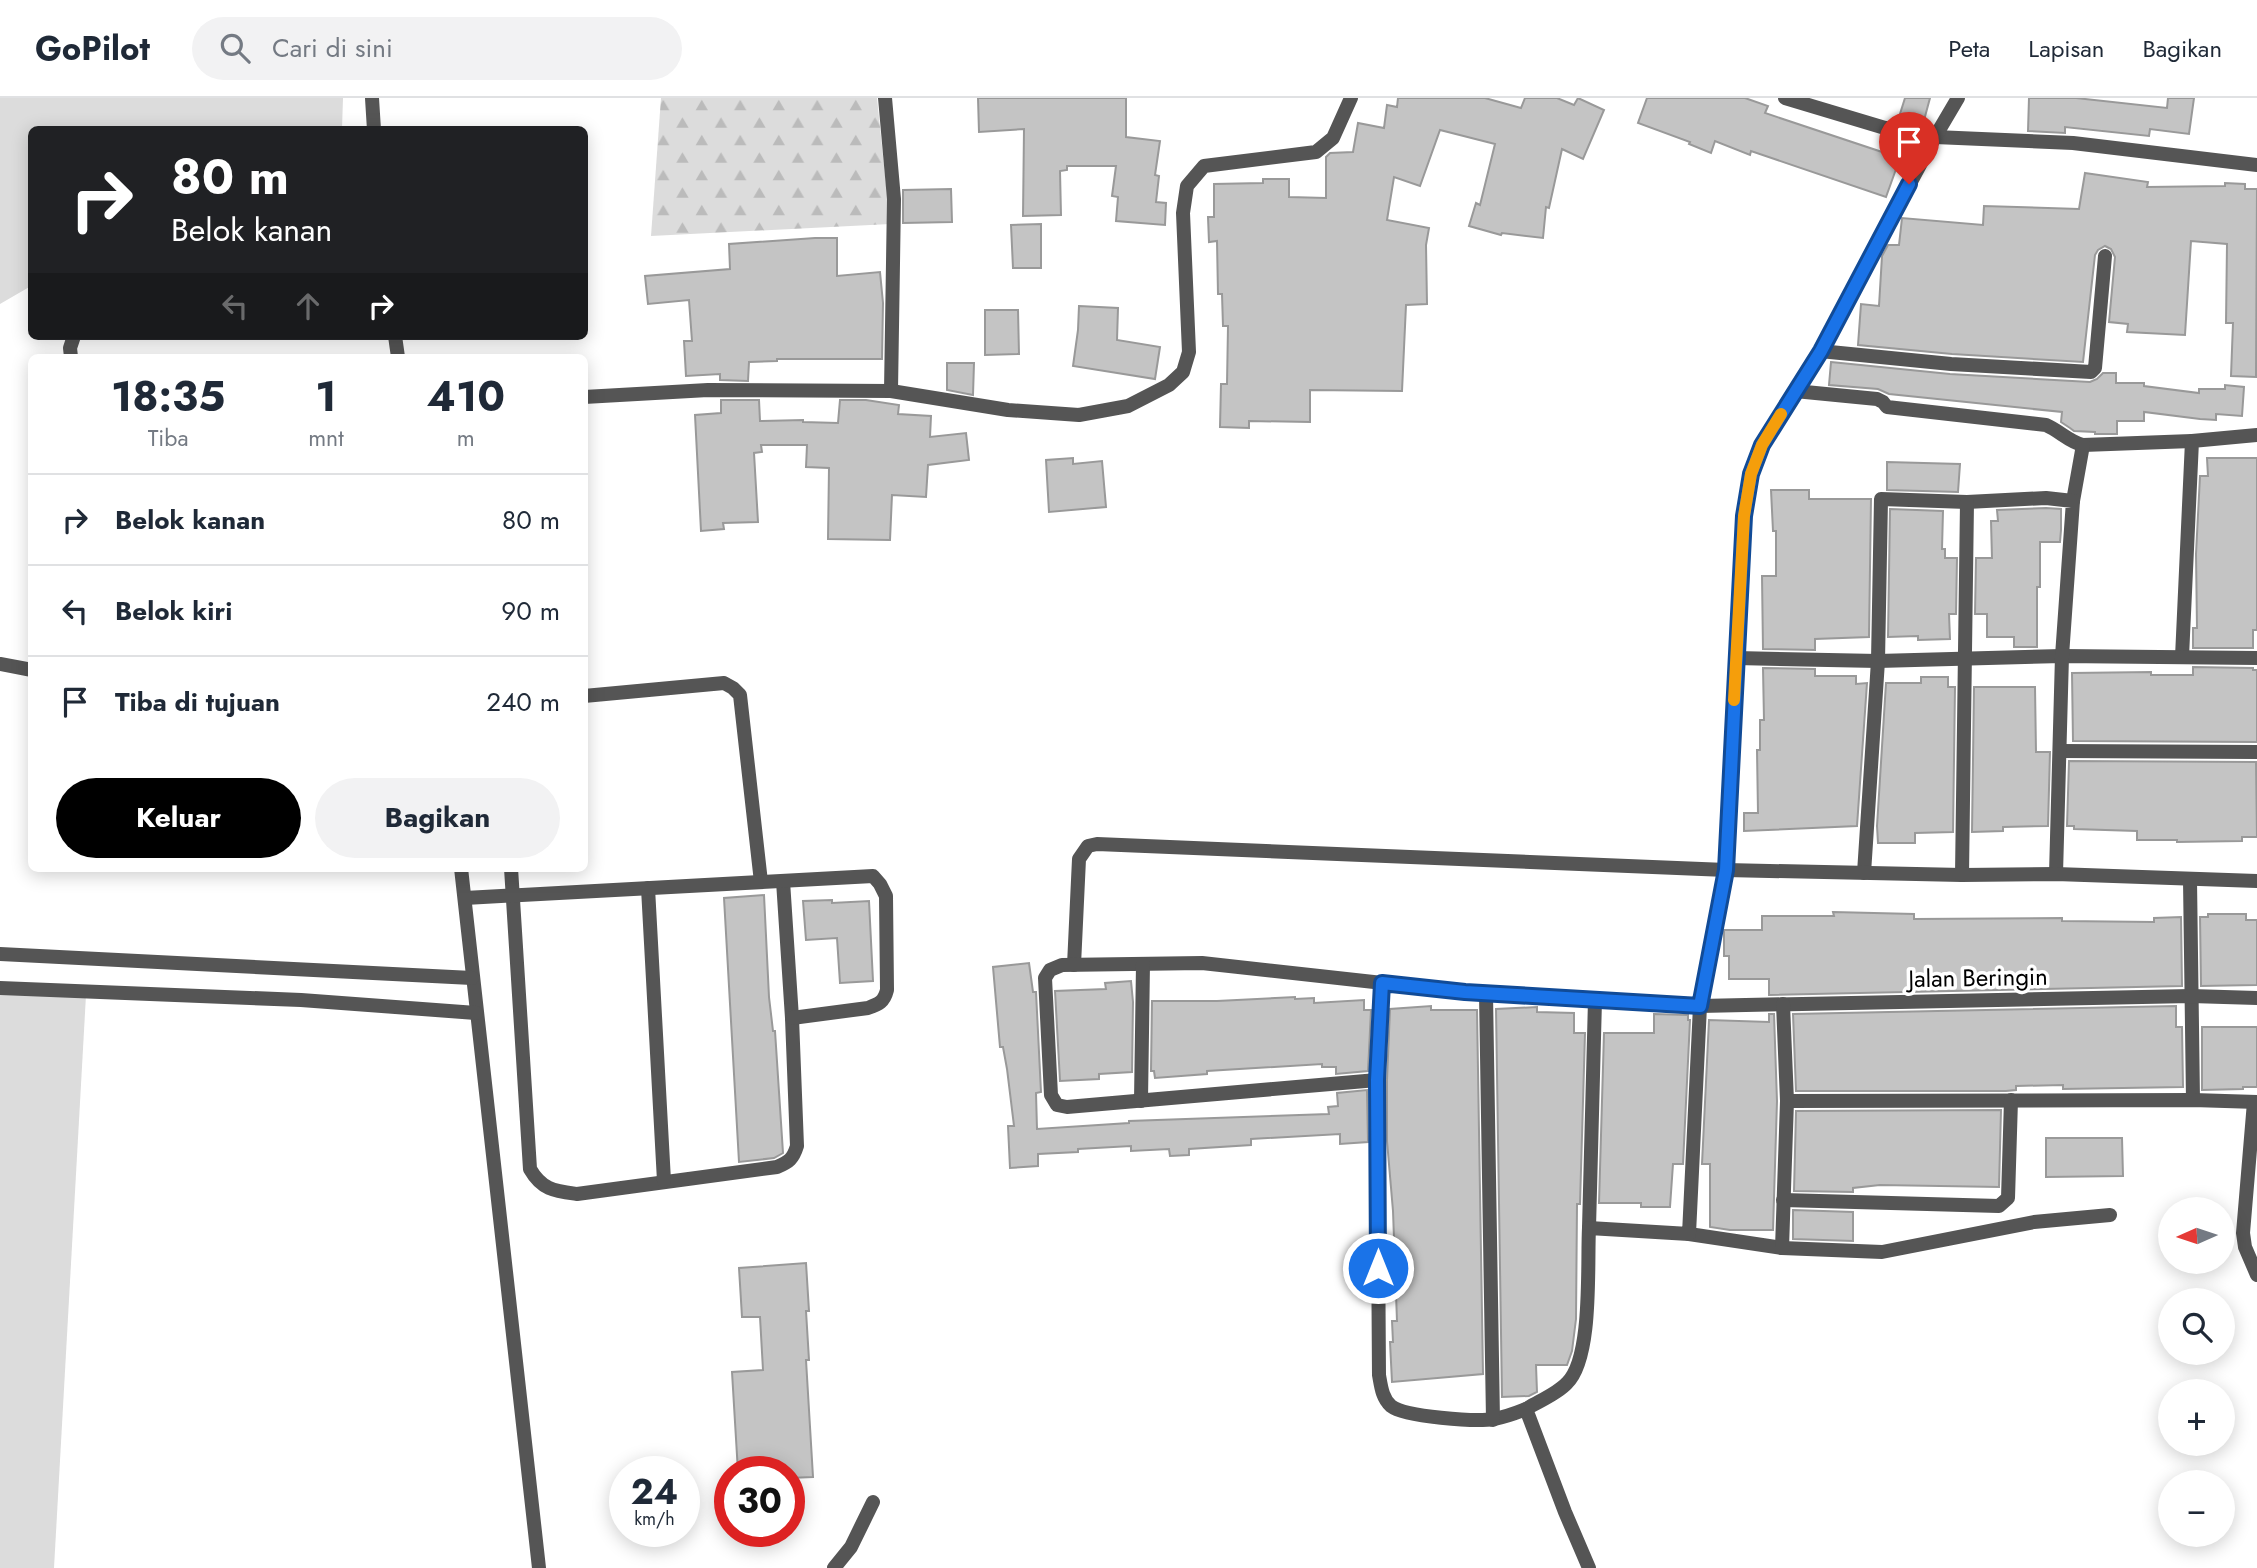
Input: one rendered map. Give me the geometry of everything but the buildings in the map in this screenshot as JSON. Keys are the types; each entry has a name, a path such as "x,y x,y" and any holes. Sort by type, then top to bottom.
{"street":[{"path":"372,98 374,126"},
{"path":"885,98 894,199 891,391"},
{"path":"588,397 708,390 891,391 1008,410 1079,415 1128,406 1169,385 1183,372 1189,352 1183,213 1187,186 1204,166 1316,152 1333,138 1351,98"},
{"path":"1785,98 1885,128 1935,136 2073,142 2257,165"},
{"path":"1689,1234 1700,1006 1726,870 1744,516 1751,474 1762,445 1821,351 1935,136 1958,98"},
{"path":"1821,351 1951,364 2086,373 2095,368 2105,256"},
{"path":"1795,391 1877,399 1887,407 2046,425 2073,443 2083,445 2192,441 2257,435"},
{"path":"2182,657 2192,441"},
{"path":"2056,874 2062,656 2073,501 2083,445"},
{"path":"1864,873 1878,661 1881,499 1967,502 2046,498 2073,501"},
{"path":"1962,875 1967,502"},
{"path":"1736,658 1878,661 2062,656 2257,658"},
{"path":"0,664 28,669"},
{"path":"588,695 724,683 740,695 761,882"},
{"path":"2060,751 2257,752"},
{"path":"1377,1080 1067,1107 1057,1105 1051,1095 1045,978 1050,970 1062,965 1074,965 1079,859 1088,846 1097,844 1726,870 1962,875 2056,874 2257,881"},
{"path":"462,872 539,1568"},
{"path":"511,872 530,1170 537,1182 553,1190 577,1194 776,1167 789,1162 794,1156 797,1146 792,1018 783,881"},
{"path":"465,898 873,876 887,896 885,999 868,1007 792,1018"},
{"path":"2190,880 2193,1100"},
{"path":"648,888 664,1181"},
{"path":"0,954 472,978"},
{"name":"Jalan Beringin","path":"1074,965 1202,963 1486,993 1700,1006 2191,996 2257,998"},
{"path":"1141,1101 1143,964"},
{"path":"1382,983 1377,1080 1379,1376 1390,1405 1405,1413 1493,1420 1526,1409 1568,1382 1578,1365 1585,1343 1595,1000"},
{"path":"0,988 301,1000 476,1013"},
{"path":"1486,993 1493,1420"},
{"path":"1782,1248 1787,1101 1783,1004"},
{"path":"1783,1200 1999,1206 2008,1198 2011,1100"},
{"path":"1787,1101 2255,1102 2243,1233 2245,1247 2257,1275"},
{"path":"1589,1228 1689,1234 1782,1248 1882,1252 2034,1223 2110,1215"},
{"path":"1526,1409 1589,1568"},
{"path":"834,1568 851,1547 873,1502"}],"green space":[{"path":"0,98 343,98 342,126 28,126 28,288 0,304"},
{"path":"661,98 877,98 890,224 651,236"},
{"path":"0,989 86,995 54,1568 0,1568"}],"slow traffic":[{"path":"1734,700 1744,516 1751,474 1762,445 1781,414"}],"route":[{"path":"1378,1268 1377,1080 1382,983 1465,992 1700,1006 1726,870 1744,516 1751,474 1762,445 1821,351 1909,184"}]}
